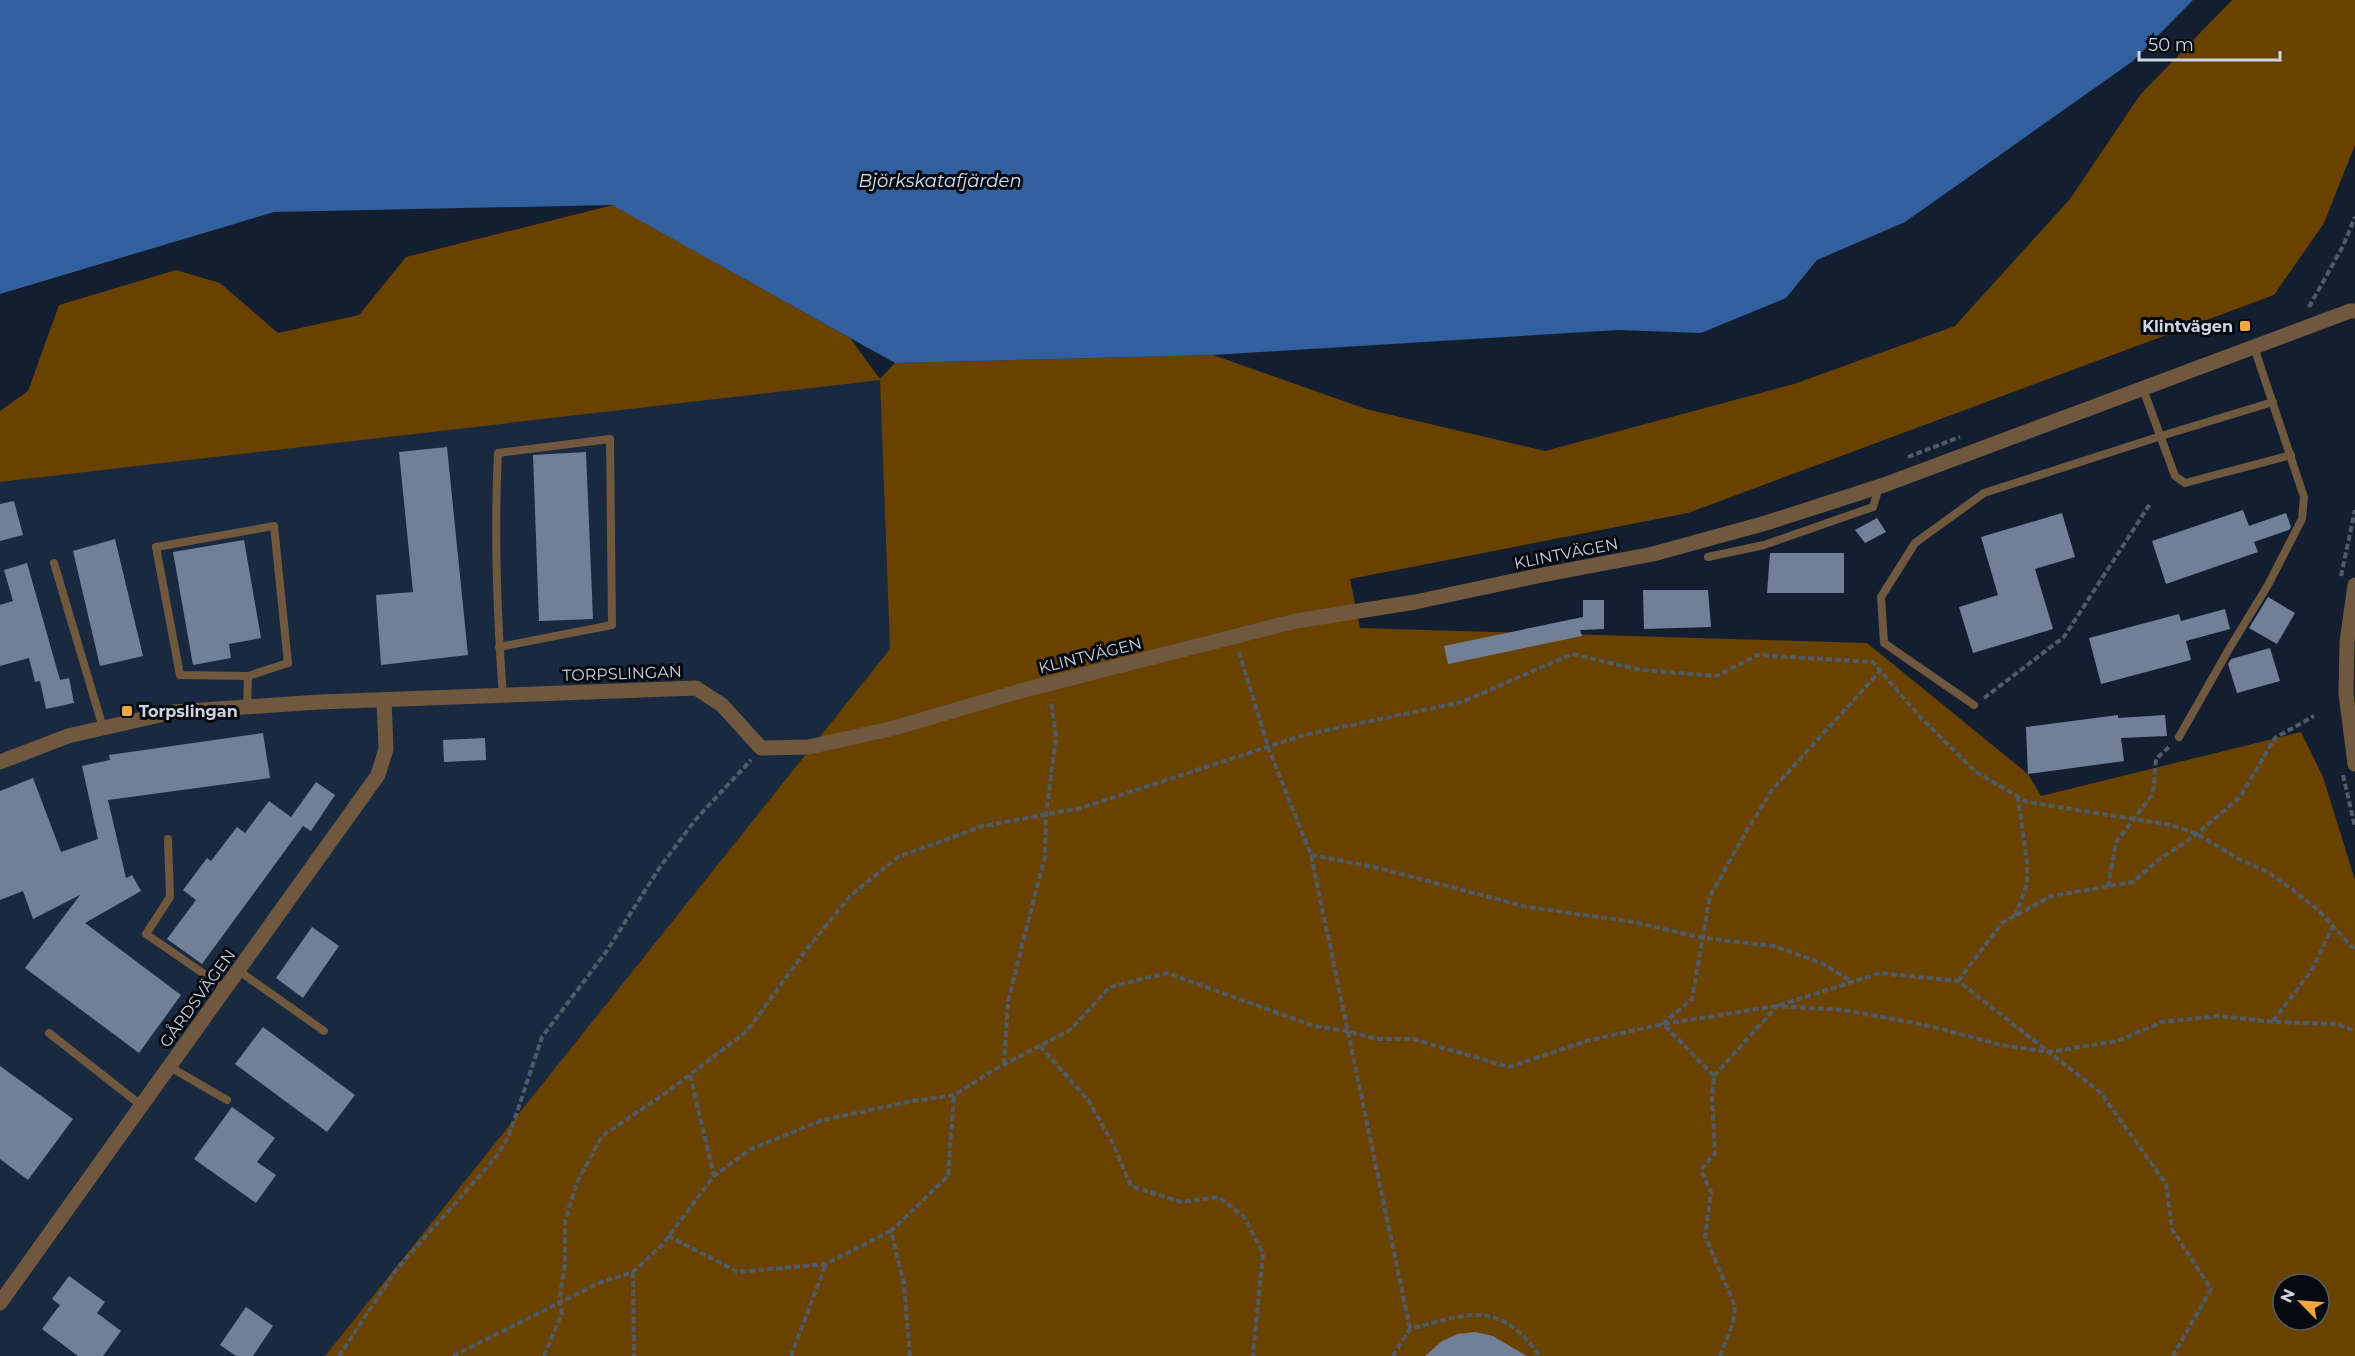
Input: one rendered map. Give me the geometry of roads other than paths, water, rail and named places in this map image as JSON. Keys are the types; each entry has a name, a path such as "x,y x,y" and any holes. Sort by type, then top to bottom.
{"street":[{"name":"KLINTVÄGEN","path":"762,748 809,747 894,728 1048,684 1296,621 1415,602 1653,554 1766,523 1879,486 2355,311"},
{"path":"2355,585 2347,642 2346,694 2355,764"},
{"name":"TORPSLINGAN","path":"0,762 68,736 173,712 384,700 696,688 707,693 722,705 762,748"},
{"name":"GÅRDSVÄGEN","path":"0,1303 378,775 386,749 384,700"}],"lane":[{"path":"2179,737 2268,585 2302,519 2304,497 2254,347"},
{"path":"2143,389 2175,476 2185,483 2291,455"},
{"path":"1974,705 1884,643 1881,597 1915,543 1984,493 2273,402"},
{"path":"499,647 612,625 610,439 498,453 496,488 499,647 503,696"},
{"path":"1708,557 1764,544 1873,507 1879,486"},
{"path":"274,526 288,663 248,676 180,675 156,547 274,526"},
{"path":"54,562 103,728"},
{"path":"246,707 248,676"},
{"path":"168,839 170,897 146,934 226,989"},
{"path":"239,971 324,1030"},
{"path":"49,1033 142,1107"},
{"path":"170,1067 227,1100"}],"water":[{"name":"Björkskatafjärden","path":"0,0 2193,0 2133,61 1905,222 1817,260 1786,298 1701,333 1618,330 1213,355 895,363 612,205 274,212 0,294"}],"place":[{"name":"Klintvägen","path":"2245,326"},
{"name":"Torpslingan","path":"127,711"}]}
